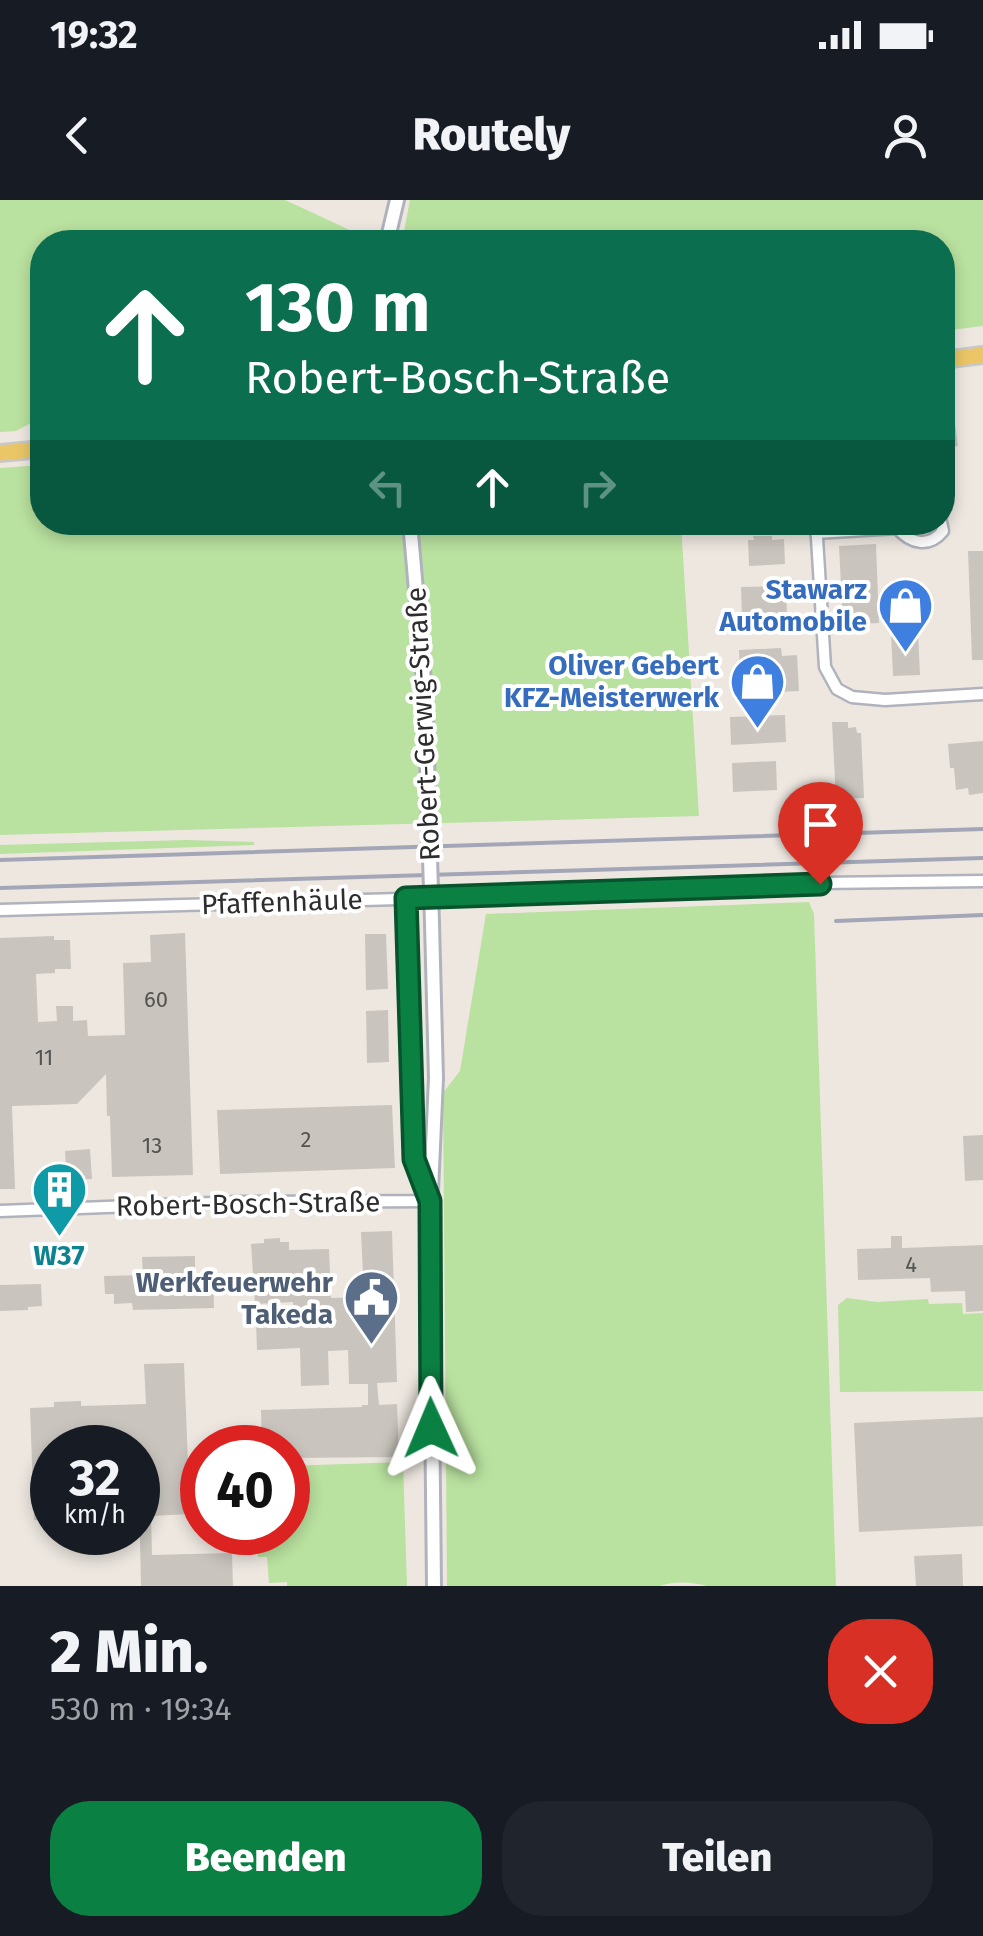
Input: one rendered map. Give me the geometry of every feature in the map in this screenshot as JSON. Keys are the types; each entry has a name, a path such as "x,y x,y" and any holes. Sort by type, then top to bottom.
{"main road":[{"path":"955,358 983,355"},
{"path":"0,453 30,450"}],"street":[{"path":"391,230 397,200"},
{"name":"Robert-Gerwig-Straße","path":"411,535 425,693 436,1078 430,1201 434,1586"},
{"path":"816,535 825,667 837,690 852,697 884,700 983,694"},
{"path":"904,535 928,543 940,535"},
{"name":"Pfaffenhäule","path":"0,910 983,881"},
{"path":"406,898 414,1159 430,1201"},
{"name":"Robert-Bosch-Straße","path":"0,1211 239,1202 430,1201"}],"green space":[{"path":"0,200 285,200 350,230 30,230 30,423 16,431 0,432"},
{"path":"410,200 983,200 983,326 955,330 955,230 404,230"},
{"path":"30,466 30,535 682,535 699,816 0,835 0,468"},
{"path":"187,840 254,845 0,854 0,845"},
{"path":"809,902 814,914 836,1586 447,1586 443,1093 460,1071 486,914"},
{"path":"847,1298 877,1302 928,1299 929,1304 962,1303 963,1314 983,1313 983,1391 840,1392 838,1305"},
{"path":"403,1462 407,1586 269,1583 267,1557 258,1555 310,1555 310,1465"}],"building":[{"path":"753,536 784,539 785,564 749,566 748,540 754,540"},
{"path":"876,544 879,623 843,625 839,546"},
{"path":"968,551 983,551 983,660 972,660"},
{"path":"786,586 787,617 742,619 741,587"},
{"name":"Stawarz Automobile","path":"918,632 920,675 893,676 891,633"},
{"path":"781,648 782,656 797,655 799,691 731,694 731,681 740,681 739,650"},
{"name":"Oliver Gebert KFZ-Meisterwerk","path":"785,715 786,742 731,745 730,717"},
{"path":"832,722 848,722 848,728 856,727 857,733 861,733 864,798 836,799"},
{"path":"983,741 983,793 969,795 968,788 956,790 948,744"},
{"path":"776,761 777,790 733,792 732,763"},
{"path":"185,933 193,1175 112,1177 106,1074 77,1104 12,1106 15,1189 0,1189 0,938 54,936 54,940 70,940 71,969 36,974 38,1022 57,1021 56,1006 73,1006 73,1021 87,1020 88,1036 125,1035 123,963 151,962 150,935"},
{"path":"365,934 386,934 388,989 366,990"},
{"path":"388,1010 389,1062 367,1063 366,1011"},
{"path":"392,1105 395,1168 220,1174 217,1110"},
{"path":"983,1135 983,1180 965,1181 963,1136"},
{"path":"90,1149 92,1179 74,1180 66,1172 65,1151"},
{"path":"392,1231 397,1382 377,1383 379,1405 397,1404 399,1457 310,1458 310,1425 261,1425 261,1410 362,1407 368,1405 368,1384 349,1384 348,1350 328,1351 329,1385 301,1386 300,1348 257,1350 256,1323 294,1321 293,1302 255,1304 251,1244 280,1238 280,1242 289,1242 289,1250 329,1249 331,1298 364,1297 361,1232"},
{"path":"891,1236 902,1236 902,1248 983,1245 983,1311 966,1312 965,1291 931,1292 930,1278 858,1280 857,1249 891,1248"},
{"path":"195,1256 195,1273 213,1273 214,1308 133,1310 132,1303 114,1304 114,1294 105,1294 104,1276 143,1275 142,1257"},
{"path":"41,1284 42,1306 0,1311 0,1285"},
{"path":"184,1363 186,1425 180,1425 180,1515 160,1516 160,1425 31,1425 30,1408 54,1407 54,1402 81,1401 81,1406 146,1404 144,1364"},
{"path":"983,1417 983,1526 859,1532 854,1423"},
{"path":"962,1554 963,1586 916,1586 914,1556"},
{"path":"140,1555 232,1555 233,1586 141,1586"}],"railway":[{"path":"0,860 983,829"},
{"path":"0,888 983,858"},
{"path":"836,921 983,915"}],"place":[{"name":"Stawarz Automobile","path":"906,654"},
{"name":"Oliver Gebert KFZ-Meisterwerk","path":"758,730"},
{"name":"W37","path":"59,1238"},
{"name":"Werkfeuerwehr Takeda","path":"372,1347"}],"route":[{"path":"431,1428 432,1242 430,1201 414,1159 406,898 820,884"}]}
